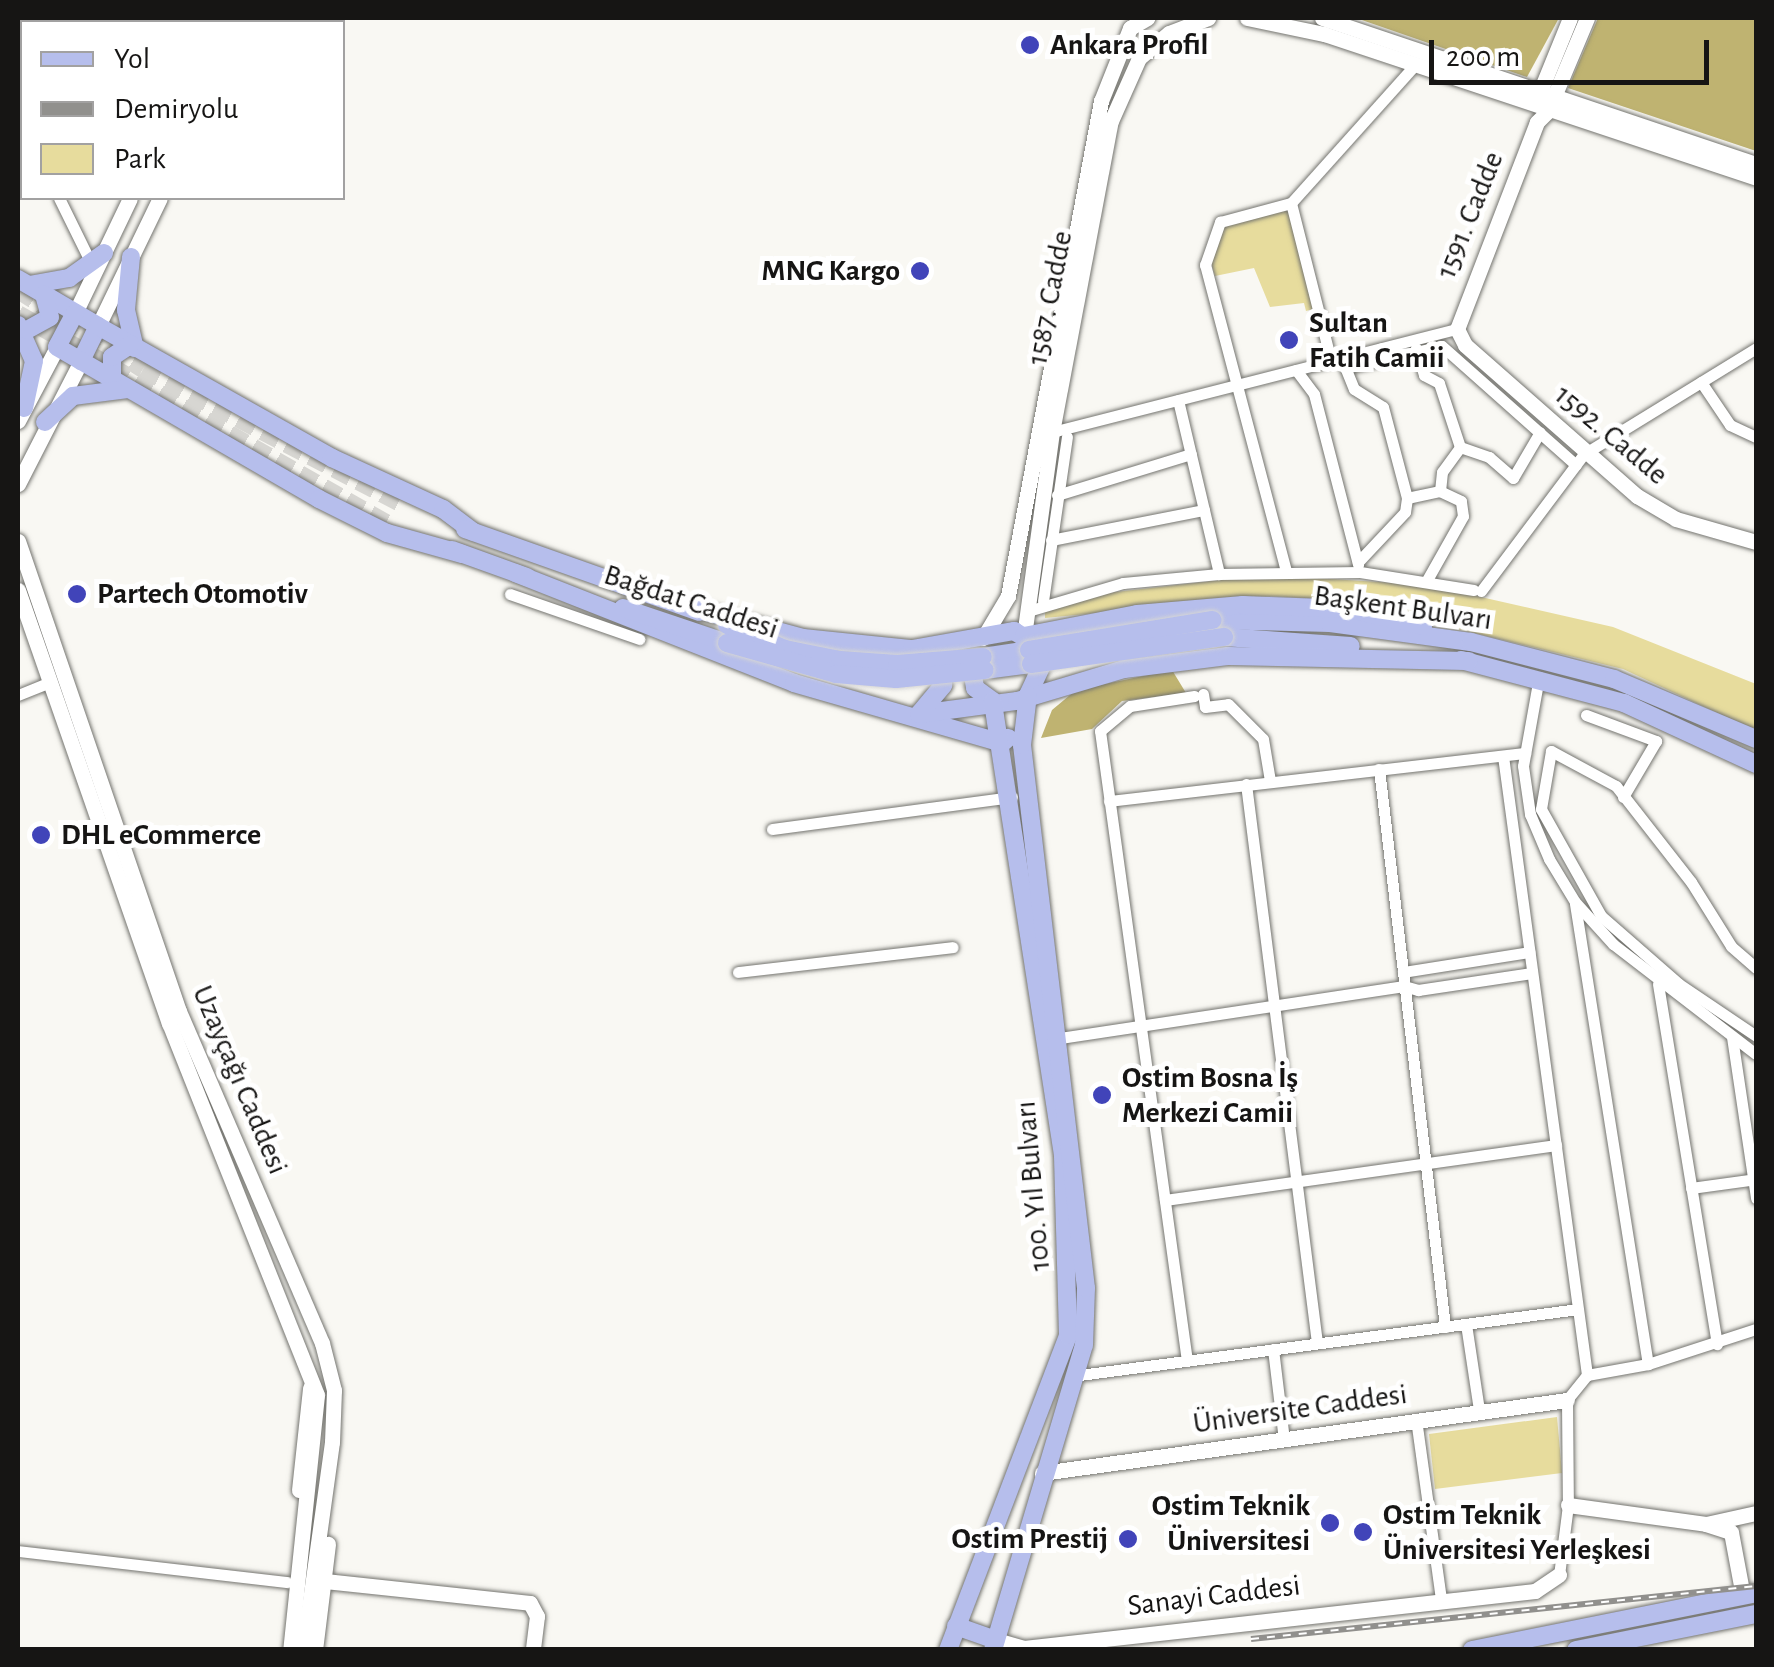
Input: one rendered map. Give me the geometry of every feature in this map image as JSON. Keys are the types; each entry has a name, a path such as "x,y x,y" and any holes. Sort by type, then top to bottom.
{"main road":[{"path":"1116,18 1156,28 1154,44"},
{"path":"1136,24 1134,48 1154,44 1208,18"},
{"path":"1247,18 1324,34 1756,178"},
{"path":"1322,18 1544,109 1756,164"},
{"path":"1544,109 1570,18"},
{"path":"1544,109 1587,18"},
{"name":"1587. Cadde","path":"983,638 1008,596 1098,117 1136,24"},
{"name":"1587. Cadde","path":"1028,650 1028,611 1112,122 1132,67 1154,44"},
{"name":"1591. Cadde","path":"1457,329 1544,109"},
{"path":"21,414 129,200"},
{"path":"18,484 159,200"},
{"path":"132,256 126,310 132,346"},
{"path":"30,286 55,284 98,258"},
{"path":"30,286 332,458 443,509 473,532"},
{"path":"21,326 50,316 30,286"},
{"path":"21,326 386,533 462,554"},
{"path":"21,326 34,362 21,414"},
{"name":"1592. Cadde","path":"1457,329 1465,345 1580,460 1670,517 1756,542"},
{"path":"112,379 112,356 132,346"},
{"path":"41,377 58,373 64,389"},
{"path":"46,422 73,396 128,389"},
{"name":"Bağdat Caddesi","path":"400,503 692,608 727,634"},
{"name":"Bağdat Caddesi","path":"390,525 515,573 727,634 836,674 896,679 984,664 1028,650"},
{"name":"Uzayçağı Caddesi","path":"18,542 179,1011 322,1344 334,1390 329,1470 304,1650"},
{"path":"515,573 794,683 919,714 1002,743 1010,737 1022,745"},
{"name":"Uzayçağı Caddesi","path":"18,590 169,1023 304,1350 310,1384 317,1395 315,1444 290,1650"},
{"path":"1028,650 1076,625 1137,614 1298,604 1412,622 1470,652"},
{"path":"692,608 815,640 919,648 983,638 1003,630 1042,664 1028,696"},
{"name":"Başkent Bulvarı","path":"1028,650 1213,620 1330,623 1614,680 1756,739"},
{"path":"1076,625 1060,650 1072,663 1124,669"},
{"name":"Başkent Bulvarı","path":"1028,650 1224,637 1470,652 1624,703 1756,764"},
{"path":"983,638 970,656 970,678 992,701"},
{"path":"919,648 943,666 943,685 919,714"},
{"path":"919,714 1028,696 1124,669 1228,656 1470,652"},
{"name":"100. Yıl Bulvarı","path":"995,1644 1042,1473 1084,1345 1086,1288 1060,1038 1022,745 1028,696"},
{"name":"100. Yıl Bulvarı","path":"948,1650 1068,1334 1063,1154 1012,797 992,701"},
{"path":"280,1650 310,1384"},
{"name":"Üniversite Caddesi","path":"1042,1473 1566,1400"},
{"path":"315,1650 325,1581 329,1470"},
{"path":"1472,1650 1552,1642 1750,1595 1731,1532 1706,1524 1568,1506"},
{"path":"1706,1524 1756,1513"},
{"name":"Sanayi Caddesi","path":"995,1644 1024,1648 1536,1591 1559,1576"},
{"path":"325,1581 530,1603 537,1616 534,1650"},
{"path":"1576,1650 1756,1614"},
{"path":"938,1650 956,1626 995,1644"}],"street":[{"path":"1286,571 1206,265 1220,222 1291,203 1414,65"},
{"path":"60,200 98,258"},
{"path":"1291,203 1339,362 1354,389 1382,407 1407,498 1406,512 1359,567"},
{"path":"1339,362 1457,329"},
{"path":"1416,348 1424,375 1439,383 1460,447"},
{"path":"1043,602 1057,495 1060,435 1238,384 1416,348 1447,348 1540,432 1580,460"},
{"path":"1028,611 1043,602 1123,582 1359,567 1477,590 1580,460 1756,348"},
{"path":"1296,370 1314,394 1359,567"},
{"path":"1701,382 1730,425 1756,437"},
{"path":"1178,400 1219,574"},
{"path":"1460,447 1489,458 1512,478 1540,432"},
{"path":"1440,491 1442,472 1460,447"},
{"path":"1057,495 1191,454"},
{"path":"1407,498 1440,491 1460,502 1463,516 1428,580"},
{"path":"1050,540 1204,510"},
{"path":"510,594 639,639"},
{"path":"1539,678 1525,753 1530,814 1575,902 1648,1364"},
{"path":"18,696 50,682"},
{"path":"1187,1360 1100,731 1107,719 1130,706 1198,695 1205,707 1228,704 1262,739 1270,781"},
{"path":"1586,716 1656,740 1623,797"},
{"path":"1756,968 1736,952 1691,882 1616,786 1551,751 1541,809 1602,916 1679,984 1756,1036"},
{"path":"1109,801 1525,753"},
{"path":"1503,756 1587,1375"},
{"path":"1379,769 1445,1327"},
{"path":"1246,784 1317,1344"},
{"path":"772,830 1012,797"},
{"path":"1575,902 1658,984 1756,1054"},
{"path":"738,972 953,947"},
{"path":"1402,972 1529,952"},
{"path":"1060,1038 1404,986 1418,990 1532,974"},
{"path":"1658,984 1717,1344"},
{"path":"1732,1037 1756,1198"},
{"path":"1165,1200 1556,1146"},
{"path":"1692,1188 1755,1179"},
{"path":"1072,1376 1578,1309"},
{"path":"1466,1324 1479,1410"},
{"path":"1559,1576 1568,1506 1566,1400 1587,1375 1648,1364 1756,1330"},
{"path":"1274,1349 1284,1440"},
{"path":"1416,1419 1441,1600"},
{"path":"18,1551 288,1582"}],"green space":[{"path":"1287,206 1313,309 1306,311 1304,303 1270,307 1254,268 1215,276 1210,259 1222,223"},
{"path":"1264,575 1428,585 1613,627 1756,684 1756,731 1623,669 1338,600 1271,596 1045,618 1045,606 1089,595"},
{"path":"1557,1417 1562,1473 1435,1489 1429,1434"}],"shaded area":[{"path":"1356,18 1559,18 1527,77"},
{"path":"1598,18 1756,18 1756,151 1568,88"},
{"path":"1172,670 1186,693 1122,701 1092,729 1041,738 1052,710 1076,690"}],"tunnel":[{"path":"18,290 143,369 400,503"},
{"path":"18,314 390,525"}],"railway":[{"path":"1251,1639 1756,1586"}],"place":[{"name":"Ankara Profil","path":"1030,45"},
{"name":"MNG Kargo","path":"920,271"},
{"name":"Sultan Fatih Camii","path":"1289,340"},
{"name":"Partech Otomotiv","path":"77,594"},
{"name":"DHL eCommerce","path":"41,835"},
{"name":"Ostim Bosna İş Merkezi Camii","path":"1102,1095"},
{"name":"Ostim Teknik Üniversitesi","path":"1330,1523"},
{"name":"Ostim Teknik Üniversitesi Yerleşkesi","path":"1363,1532"},
{"name":"Ostim Prestij","path":"1128,1539"}]}
